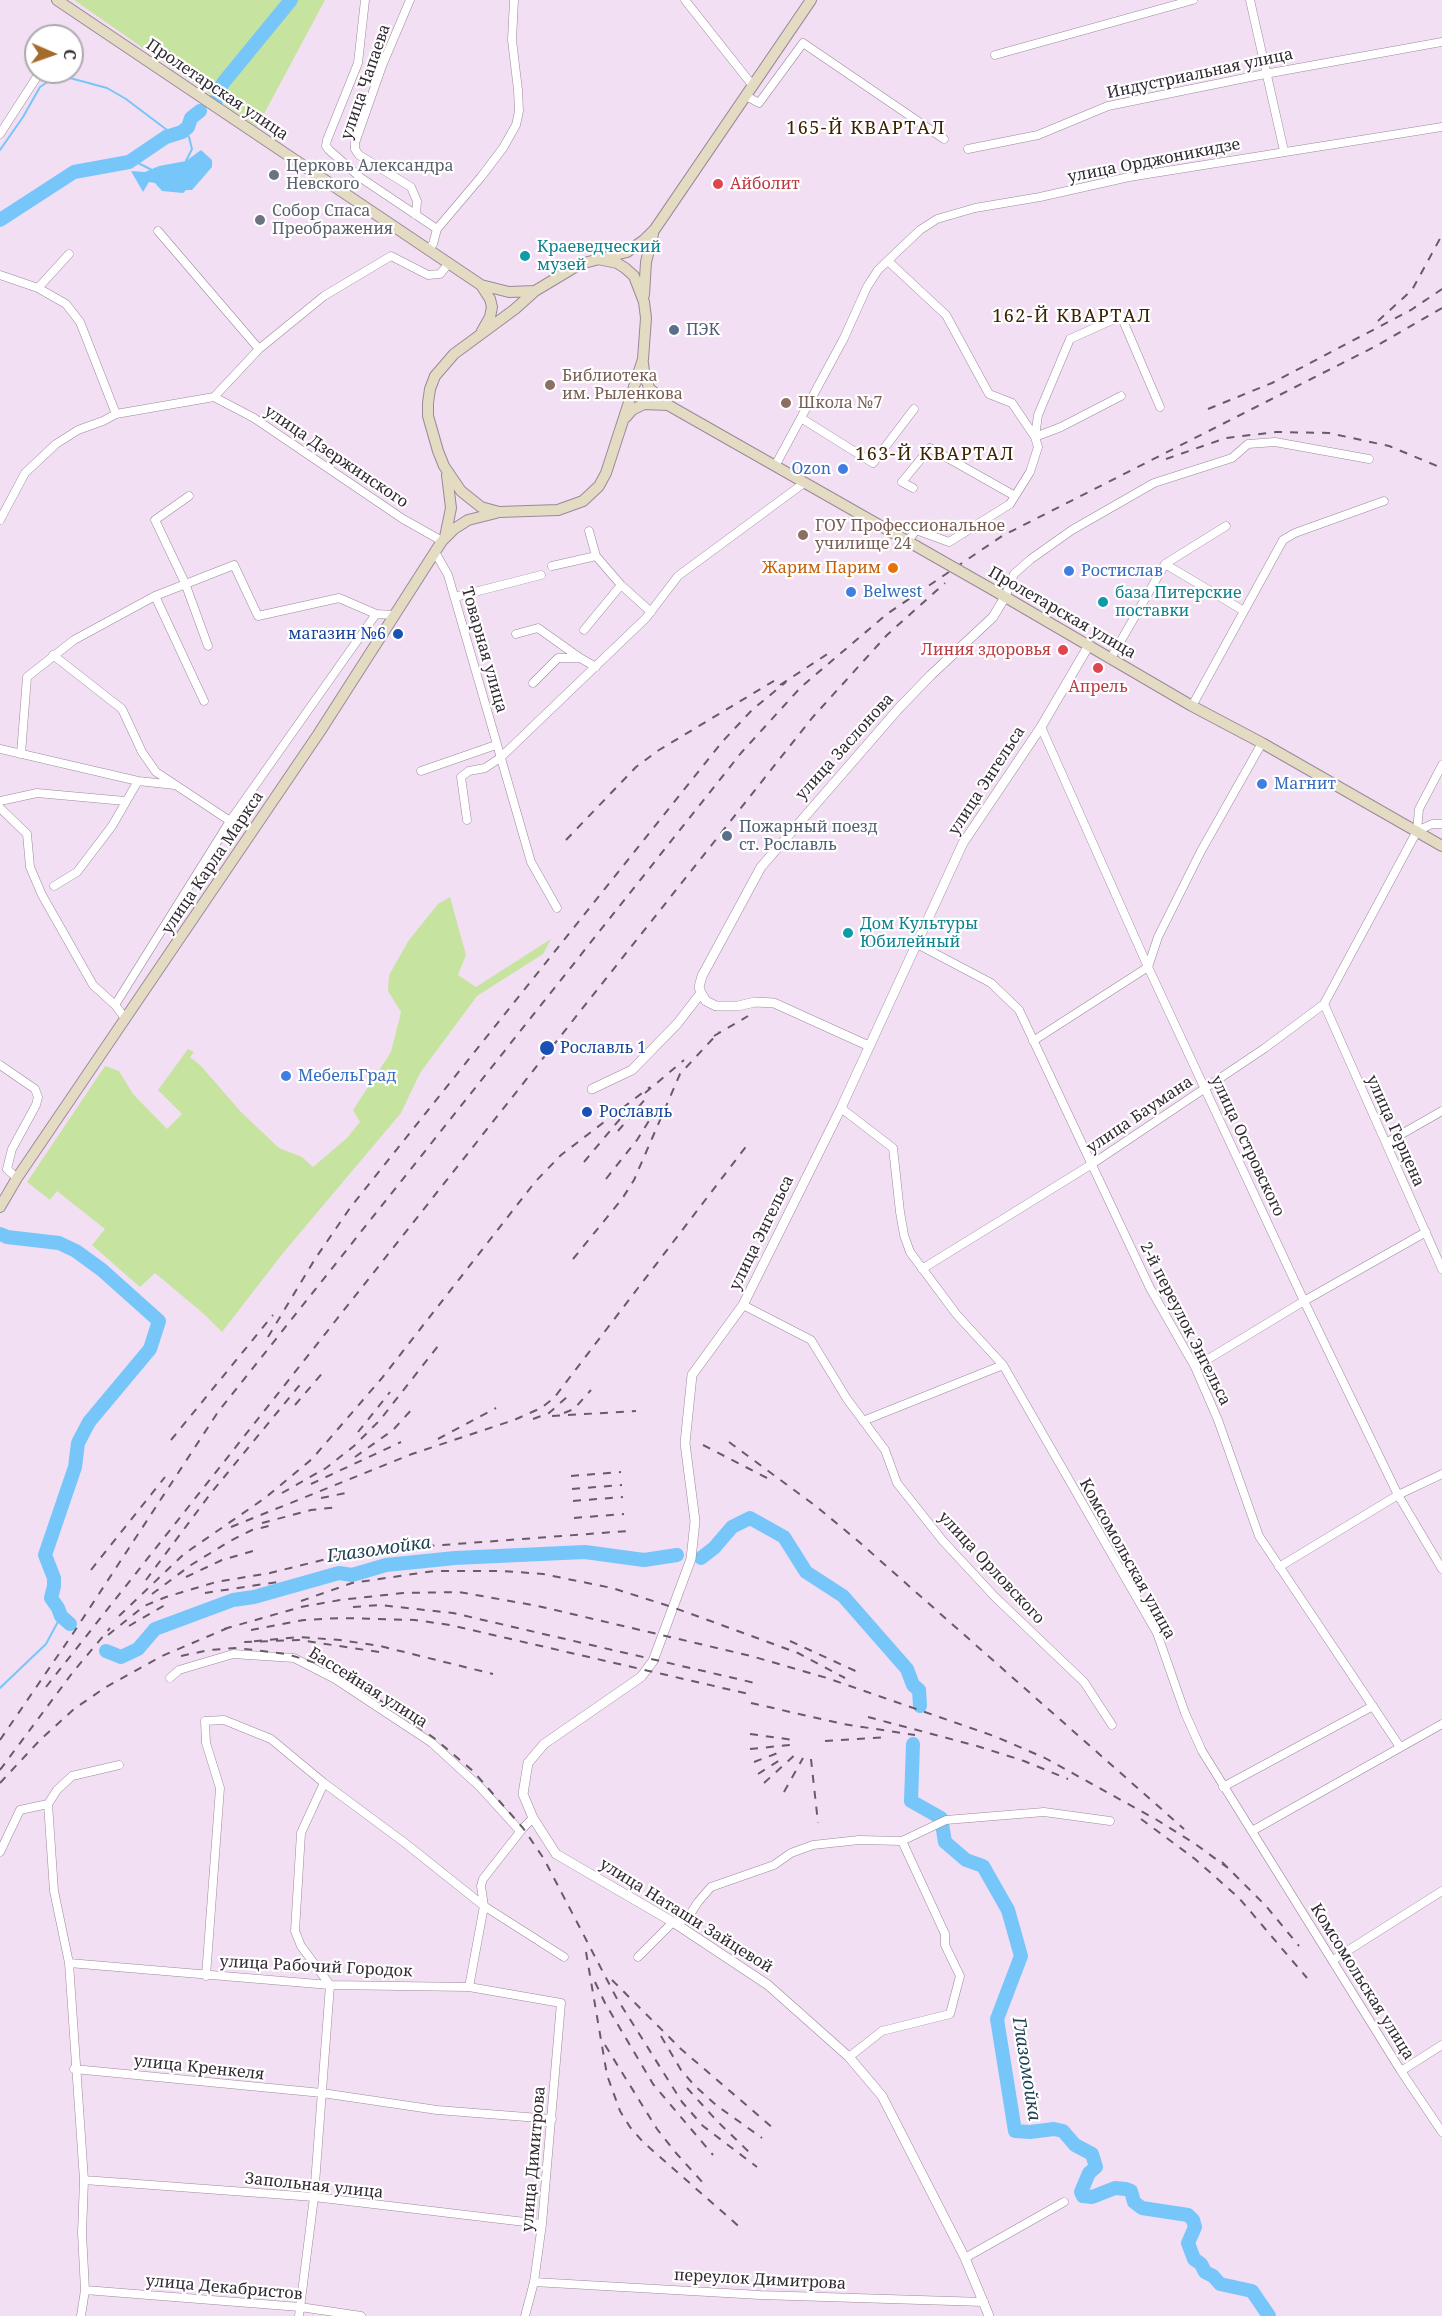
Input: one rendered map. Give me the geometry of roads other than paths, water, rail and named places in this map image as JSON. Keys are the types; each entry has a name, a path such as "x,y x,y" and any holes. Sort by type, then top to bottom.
{"main road":[{"name":"Пролетарская улица","path":"57,0 481,285 509,292 535,291"},
{"path":"655,229 646,262 644,302 646,336 643,359 606,473 599,486 583,501 558,510 499,512 481,507 467,498 444,466 428,416 430,389 435,376 444,363 535,291 574,267 627,252 655,229 811,0"},
{"path":"598,259 617,263 634,276 644,302"},
{"path":"479,335 490,317 492,307 481,285"},
{"name":"Пролетарская улица","path":"643,359 649,388 668,405 912,543 1192,706 1262,743 1442,846"},
{"path":"623,423 638,406 651,403 668,405"},
{"name":"улица Карла Маркса","path":"444,466 451,508 444,539"},
{"name":"улица Карла Маркса","path":"1,1205 17,1178 319,733 444,539 468,520 499,512"}],"street":[{"path":"365,0 358,63 326,146 361,178 437,229"},
{"name":"улица Чапаева","path":"410,0 382,66 355,143 355,149 359,155 411,187 417,201 416,214"},
{"path":"429,249 433,244 437,229 503,148 516,124 519,111 512,40 514,0"},
{"path":"685,0 753,86"},
{"path":"995,55 1193,0"},
{"path":"1250,0 1284,151"},
{"name":"Индустриальная улица","path":"968,149 1038,135 1108,106 1265,74 1442,42"},
{"path":"746,96 759,103 803,43 944,139"},
{"path":"0,134 32,84"},
{"name":"улица Орджоникидзе","path":"775,466 878,270 920,230 937,219 975,208 1040,197 1129,177 1442,127"},
{"path":"158,231 259,349"},
{"path":"38,288 69,254"},
{"path":"0,520 25,473 56,444 78,430 116,414 214,397 259,349 324,296 391,256 428,275 440,274 448,262"},
{"path":"888,261 946,315 989,394 1012,403 1035,437 1038,447 1030,472 1010,504 949,542 916,530 912,543"},
{"path":"0,274 38,288 66,304 80,322 116,414"},
{"path":"1035,437 1038,416 1070,339 1121,316 1160,407"},
{"path":"1035,437 1061,427 1121,396"},
{"name":"улица Дзержинского","path":"214,397 254,418 403,519 444,539"},
{"path":"801,418 873,463 914,409"},
{"path":"1000,594 1014,574 1072,530 1154,483 1232,458 1248,444 1275,442 1370,459"},
{"path":"913,488 903,482 930,448 1015,496"},
{"path":"467,820 461,777 469,771 485,768 500,758 651,612 678,576 804,483"},
{"path":"189,496 155,520 185,583 208,646"},
{"path":"1192,706 1283,540 1295,533 1384,501"},
{"path":"1111,658 1165,564 1226,526"},
{"path":"589,531 596,556 621,585 651,612"},
{"name":"Товарная улица","path":"435,552 443,564 455,597 531,862 557,908"},
{"path":"552,566 596,556"},
{"path":"1165,564 1244,610"},
{"path":"21,754 27,677 74,640 155,596 185,583 234,565 258,616 339,598 376,614 394,615"},
{"path":"455,597 541,575"},
{"path":"584,630 621,585"},
{"name":"улица Заслонова","path":"592,1089 625,1074 642,1061 676,1024 700,993 702,976 761,867 900,707 993,617 1000,594"},
{"path":"155,596 204,701"},
{"name":"улица Карла Маркса","path":"115,1005 230,821 376,614"},
{"path":"516,634 538,628 596,667"},
{"name":"улица Энгельса","path":"533,1818 523,1794 528,1763 544,1744 641,1677 653,1661 691,1559 695,1521 685,1443 692,1375 743,1305 842,1108 963,843 1041,727 1089,645"},
{"path":"53,655 122,709 142,752 156,772 230,821"},
{"path":"533,683 558,658 580,658"},
{"name":"улица Островского","path":"1041,727 1148,967 1304,1301 1398,1495 1442,1569"},
{"path":"1034,1041 1148,967 1158,936 1201,851 1262,743"},
{"path":"421,771 496,745"},
{"path":"0,749 138,781 177,786"},
{"name":"улица Баумана","path":"922,1269 1092,1164 1265,1048 1324,1004 1417,831 1419,808 1442,765"},
{"path":"54,886 77,872 112,826 138,781"},
{"path":"0,801 37,793 125,801"},
{"path":"0,808 27,834 30,867 42,895 93,985 115,1005 125,1018"},
{"path":"1417,831 1432,824 1442,824"},
{"name":"2-й переулок Энгельса","path":"917,944 991,983 1019,1010 1150,1288 1195,1367 1218,1420 1259,1536 1400,1747"},
{"path":"700,993 706,1001 716,1006 738,1006 755,1002 774,1003 869,1046"},
{"name":"улица Герцена","path":"1324,1004 1442,1269"},
{"path":"0,1065 35,1089 38,1097 12,1149 8,1169 17,1178"},
{"name":"Комсомольская улица","path":"842,1108 893,1148 904,1235 910,1252 957,1315 1002,1365 1157,1632 1185,1713 1202,1751 1401,2071 1442,2132"},
{"path":"1386,1143 1442,1111"},
{"path":"1195,1367 1304,1301 1426,1232"},
{"name":"улица Орловского","path":"743,1305 810,1340 847,1399 885,1450 897,1483 943,1541 995,1597 1084,1683 1112,1725"},
{"path":"863,1421 1002,1365"},
{"path":"1279,1568 1398,1495 1442,1474"},
{"name":"Бассейная улица","path":"170,1678 179,1670 233,1654 294,1658 335,1679 432,1743 473,1780 520,1831"},
{"path":"1223,1786 1373,1706"},
{"path":"206,1976 220,1788 206,1743 205,1721 224,1720 271,1739 324,1783 484,1906 564,1957"},
{"path":"1252,1831 1442,1724"},
{"path":"81,2316 85,2290 82,2233 84,2180 74,2069 69,1963 54,1891 48,1804 57,1790 72,1776 119,1765"},
{"path":"300,2312 314,2197 330,1984 301,1946 295,1931 301,1833 324,1783"},
{"path":"0,1852 21,1810 48,1804"},
{"path":"638,1957 673,1922 687,1919 711,1887 774,1865 791,1853 813,1845 859,1840 902,1841 946,1820 1044,1812 1110,1821"},
{"path":"469,1987 484,1906 483,1879 520,1831 533,1818"},
{"name":"улица Наташи Зайцевой","path":"533,1818 556,1854 673,1922 768,1985 849,2057 882,2097 965,2258 989,2316"},
{"path":"849,2057 882,2031 950,2014 960,1976 945,1945 945,1934 902,1841"},
{"path":"1333,1960 1442,1891"},
{"name":"улица Рабочий Городок","path":"69,1963 206,1976 330,1984 469,1987 561,2003"},
{"name":"улица Димитрова","path":"525,2316 534,2282 542,2224 561,2003"},
{"path":"1401,2071 1442,2045"},
{"name":"улица Кренкеля","path":"74,2069 322,2093 437,2110 552,2119"},
{"name":"Запольная улица","path":"84,2180 314,2197 542,2224"},
{"path":"965,2258 1064,2202"},
{"name":"переулок Димитрова","path":"534,2282 760,2295 984,2302"},
{"name":"улица Декабристов","path":"85,2290 361,2316"}],"water":[{"path":"201,150 212,160 212,167 192,190 186,190 183,193 162,191 155,183 149,182 143,192 131,171 145,172 159,166 186,161"}],"waterway":[{"path":"215,103 223,83 291,0"},
{"path":"0,150 40,87 52,79 70,78 107,88 126,99 175,136"},
{"path":"0,220 74,172 129,162 166,137 182,132 188,127 191,118 200,111"},
{"path":"184,130 189,137 192,149 186,161"},
{"path":"132,160 152,170"},
{"name":"Глазомойка","path":"0,1234 7,1237 59,1243 76,1251 102,1270 159,1321 150,1349 89,1422 78,1443 75,1467 45,1555 54,1578 51,1598 61,1616 70,1624"},
{"name":"Глазомойка","path":"701,1558 714,1548 732,1527 750,1518 784,1537 806,1572 843,1596 907,1669 913,1685 919,1690 920,1706"},
{"name":"Глазомойка","path":"106,1651 121,1657 138,1649 155,1629 233,1600 254,1597 339,1573 352,1575 386,1565 455,1558 585,1552 644,1560 677,1555"},
{"path":"0,1688 46,1644 61,1616"},
{"name":"Глазомойка","path":"913,1744 911,1801 941,1818 945,1842 966,1860 983,1866 1008,1910 1021,1956 997,2019 1015,2131 1054,2129 1063,2131 1075,2145 1092,2154 1096,2167 1089,2173 1081,2192 1083,2196 1092,2197 1115,2188 1126,2189 1131,2191 1134,2202 1142,2208 1188,2215 1195,2227 1188,2243 1194,2259 1220,2284 1252,2291 1269,2316"}],"railway":[{"path":"1378,321 1412,290 1442,235"},
{"path":"1208,409 1272,383 1411,310 1442,289"},
{"path":"0,1740 74,1632 218,1412 741,753 801,687 887,614 1002,536 1378,345 1442,308"},
{"path":"1166,459 1226,438 1276,432 1329,433 1389,446 1442,468"},
{"path":"46,1687 812,718 887,635 945,583"},
{"path":"780,685 832,651"},
{"path":"566,840 636,767 659,750 777,679"},
{"path":"268,1337 315,1259 350,1208 722,742 752,710 786,682"},
{"path":"714,1036 748,1016"},
{"path":"573,1259 622,1199 634,1180 680,1074 719,1032"},
{"path":"645,1093 684,1060"},
{"path":"119,1616 184,1554 265,1498 312,1459 382,1378 535,1182 561,1155 650,1087"},
{"path":"618,1131 647,1097"},
{"path":"606,1179 637,1140 655,1111"},
{"path":"584,1162 620,1119"},
{"path":"231,1527 412,1454 514,1420 541,1408 554,1398 748,1144"},
{"path":"171,1440 273,1315"},
{"path":"282,1493 326,1468 354,1446 380,1420 438,1346"},
{"path":"295,1405 325,1370"},
{"path":"146,1580 211,1493 303,1381"},
{"path":"564,1413 574,1409 591,1390"},
{"path":"358,1432 390,1392"},
{"path":"533,1419 549,1413 567,1397"},
{"path":"355,1457 393,1430 414,1407"},
{"path":"438,1439 496,1408"},
{"path":"552,1416 636,1411"},
{"path":"311,1484 401,1442"},
{"path":"729,1442 817,1507 858,1541 1184,1829"},
{"path":"703,1445 767,1478"},
{"path":"571,1476 621,1472"},
{"path":"91,1570 165,1477"},
{"path":"572,1489 622,1485"},
{"path":"321,1498 346,1493"},
{"path":"573,1501 623,1497"},
{"path":"262,1523 311,1510 338,1507"},
{"path":"574,1518 624,1514"},
{"path":"152,1594 191,1565 230,1541 252,1530 273,1525"},
{"path":"108,1635 144,1606 166,1597 216,1582 270,1573 343,1555 376,1550 628,1531"},
{"path":"186,1577 222,1560 256,1550"},
{"path":"301,1601 352,1583 434,1571 503,1571 543,1574 612,1588 672,1607 798,1653 845,1678"},
{"path":"205,1593 284,1581"},
{"path":"224,1629 301,1607 340,1600 403,1593 459,1592 538,1606 751,1656 827,1678 994,1736 1045,1758 1157,1820 1228,1868"},
{"path":"129,1626 165,1605"},
{"path":"353,1607 380,1605 453,1613 755,1683"},
{"path":"251,1630 304,1620 341,1618 415,1620 450,1625 753,1695"},
{"path":"0,1783 40,1740 74,1709 106,1687 162,1656 230,1627"},
{"path":"0,1770 73,1672 110,1628"},
{"path":"379,1652 299,1640 245,1642 299,1637 340,1640 380,1646 493,1674"},
{"path":"790,1641 862,1674"},
{"path":"181,1656 209,1650 237,1648 287,1654 335,1669 434,1738 473,1771 523,1828 544,1859 616,1997 682,2102 703,2126 757,2167"},
{"path":"751,1703 843,1724 915,1735"},
{"path":"868,1717 977,1746 1024,1761 1068,1779"},
{"path":"750,1734 794,1740"},
{"path":"825,1741 888,1737"},
{"path":"750,1749 790,1745"},
{"path":"754,1762 783,1751"},
{"path":"764,1783 797,1753"},
{"path":"784,1792 803,1758"},
{"path":"811,1759 818,1823"},
{"path":"758,1774 780,1760"},
{"path":"1141,1819 1195,1859 1239,1898 1307,1978"},
{"path":"1222,1862 1266,1906 1299,1946"},
{"path":"586,1952 607,2075 620,2111 643,2142 743,2230"},
{"path":"612,1980 681,2049 773,2128"},
{"path":"595,1982 653,2084 713,2155"},
{"path":"661,2036 681,2070 694,2085 716,2105 762,2138"},
{"path":"605,2045 657,2129 704,2184"},
{"path":"687,2088 750,2153"}],"place":[{"name":"Церковь Александра Невского","path":"274,175"},
{"name":"Айболит","path":"718,184"},
{"name":"Собор Спаса Преображения","path":"260,220"},
{"name":"Краеведческий музей","path":"525,256"},
{"name":"ПЭК","path":"674,330"},
{"name":"Библиотека им. Рыленкова","path":"550,385"},
{"name":"Школа №7","path":"786,403"},
{"name":"Ozon","path":"843,469"},
{"name":"ГОУ Профессиональное училище 24","path":"803,535"},
{"name":"Жарим Парим","path":"893,568"},
{"name":"Ростислав","path":"1069,571"},
{"name":"Belwest","path":"851,592"},
{"name":"база Питерские поставки","path":"1103,602"},
{"name":"магазин №6","path":"398,634"},
{"name":"Линия здоровья","path":"1063,650"},
{"name":"Апрель","path":"1098,668"},
{"name":"Магнит","path":"1262,784"},
{"name":"Пожарный поезд ст. Рославль","path":"727,836"},
{"name":"Дом Культуры Юбилейный","path":"848,933"},
{"name":"Рославль 1","path":"547,1048"},
{"name":"МебельГрад","path":"286,1076"},
{"name":"Рославль","path":"587,1112"}],"district":[{"name":"165-Й КВАРТАЛ","path":"866,129"},
{"name":"162-Й КВАРТАЛ","path":"1072,317"},
{"name":"163-Й КВАРТАЛ","path":"935,455"}]}
